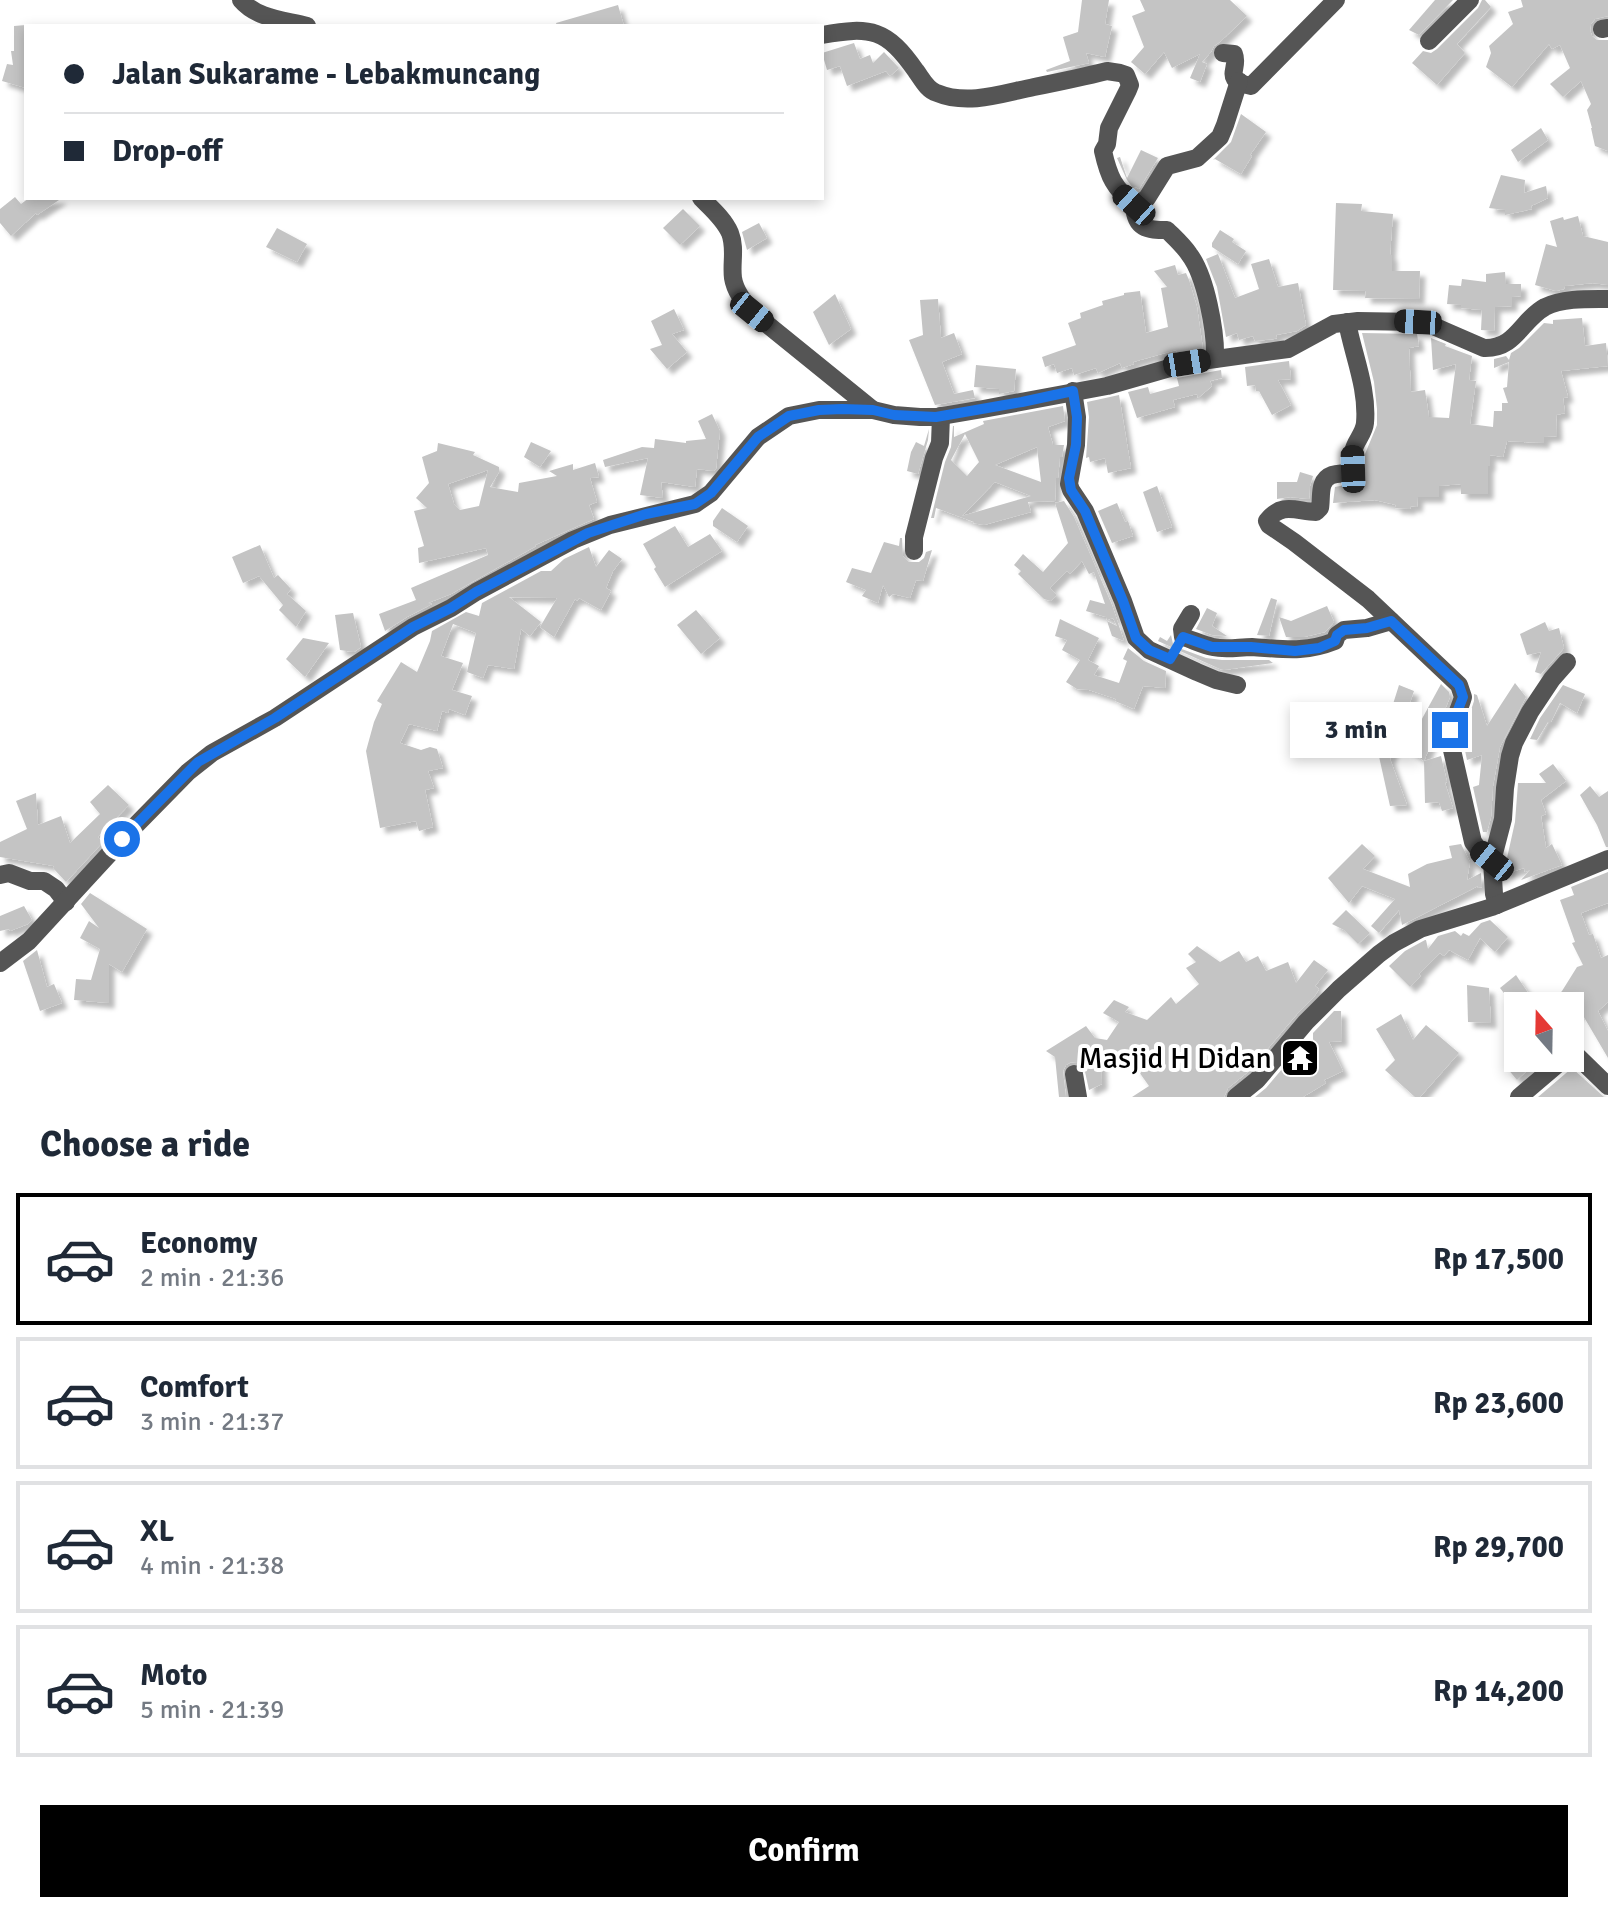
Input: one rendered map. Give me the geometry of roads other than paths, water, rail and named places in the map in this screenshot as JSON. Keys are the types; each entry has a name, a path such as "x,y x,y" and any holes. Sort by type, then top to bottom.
{"street":[{"path":"241,0 261,14 299,24"},
{"path":"1223,53 1235,55 1233,74 1247,86 1252,85 1336,0"},
{"path":"1429,41 1470,0"},
{"path":"824,35 872,31 884,36 929,88 938,94 963,99 1000,95 1107,71 1126,75 1130,85 1109,128 1103,151 1107,169 1116,189 1134,205 1138,222 1151,230 1167,230 1196,265 1203,282 1215,341 1215,359"},
{"path":"1134,208 1147,198 1167,166 1197,158 1220,137 1239,81"},
{"path":"703,200 730,234 734,282 752,312 873,410"},
{"path":"0,963 29,941 198,762 275,718 388,641 588,533 695,504 711,493 758,437 789,416 819,410 873,410 894,415 941,416 1107,386 1187,363 1288,349 1324,329 1347,322 1387,321 1431,325 1484,348 1493,348 1508,343 1535,314 1547,307 1566,301 1608,299"},
{"path":"1347,322 1366,398 1365,424 1353,452 1353,471 1326,479 1320,508 1316,512 1289,509 1270,516 1267,521 1368,599 1459,685 1462,701 1450,730 1452,750 1473,842 1492,861"},
{"path":"1073,391 1077,417 1076,445 1069,478 1071,490 1085,511 1136,638 1149,650 1216,680 1237,685"},
{"path":"914,551 917,524 940,443 941,416"},
{"path":"1170,659 1183,637 1182,629 1191,614"},
{"path":"1183,637 1212,647 1295,651 1319,648 1335,641 1344,630 1391,621"},
{"path":"1497,905 1492,861 1503,819 1505,788 1514,743 1540,696 1567,662"},
{"path":"1236,1097 1257,1080 1306,1022 1379,954 1404,936 1497,905 1608,859"},
{"path":"0,875 9,873 30,881 44,881 56,889 66,902"},
{"path":"1584,1063 1608,1086"},
{"path":"1519,1097 1549,1072"},
{"path":"1074,1074 1078,1097"}],"place":[{"name":"Masjid H Didan","path":"1300,1058"}]}
